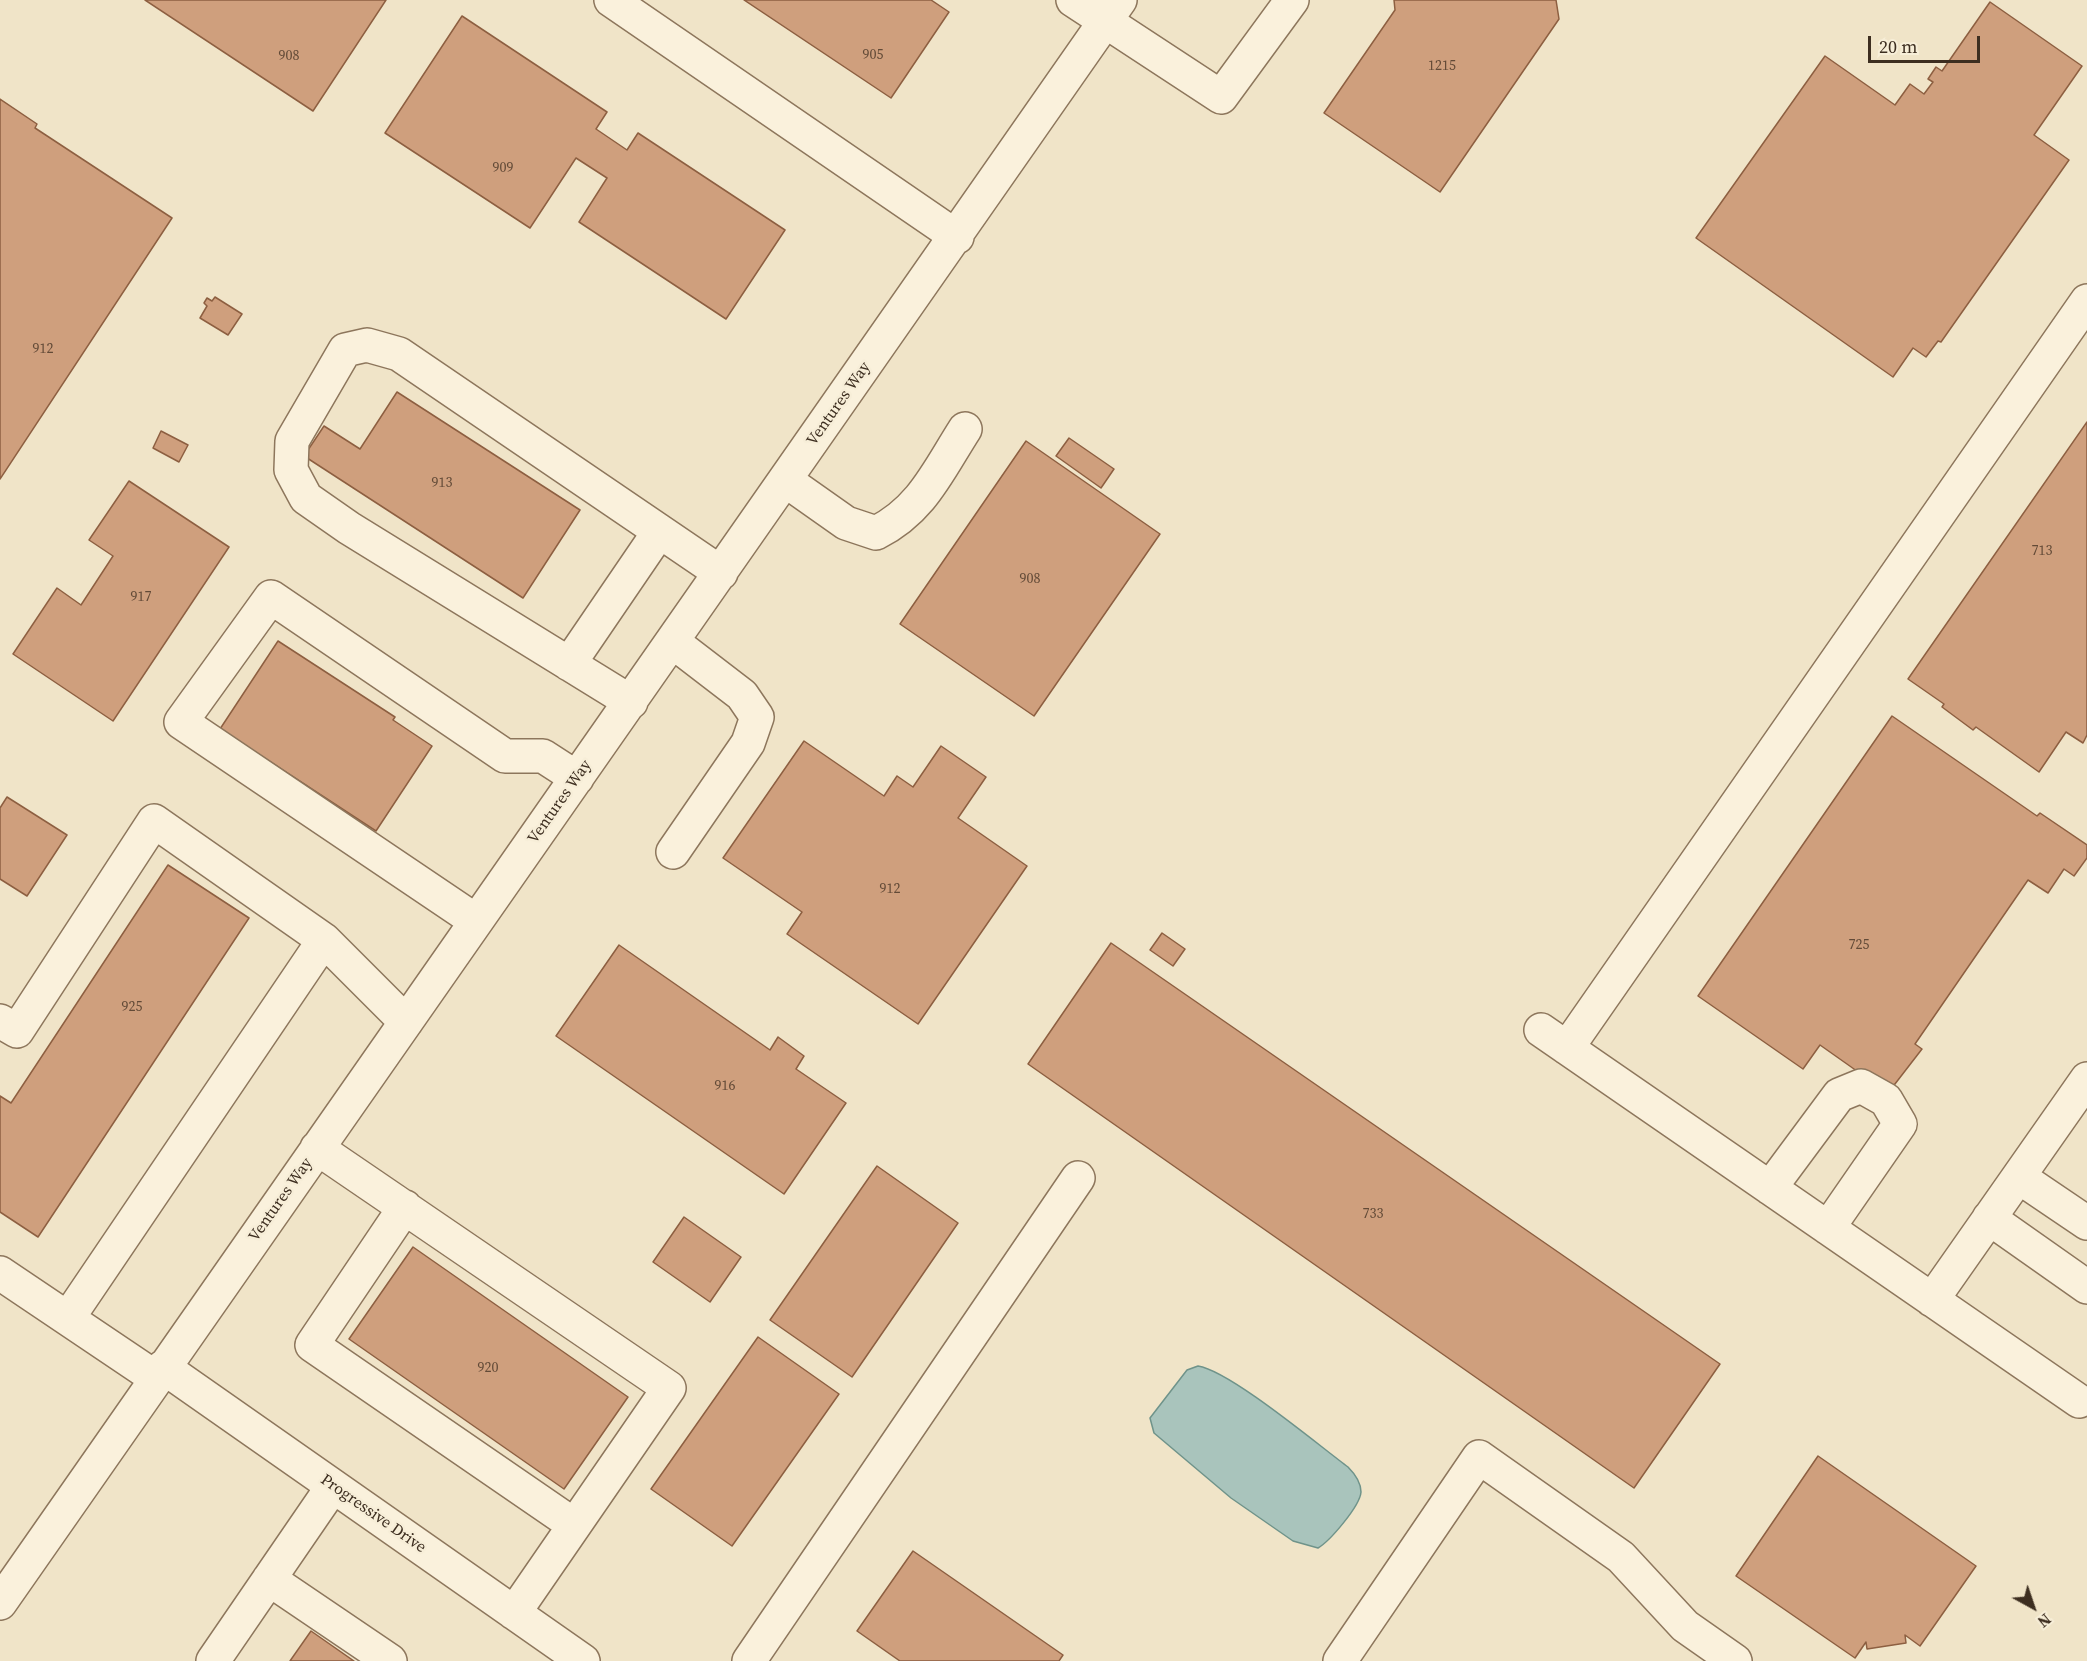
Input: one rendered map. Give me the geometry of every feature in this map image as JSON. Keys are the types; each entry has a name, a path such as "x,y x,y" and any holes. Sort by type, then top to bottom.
{"street":[{"path":"611,0 957,237"},
{"path":"1073,0 1113,11 1221,97 1292,0"},
{"name":"Ventures Way","path":"0,1603 159,1372 957,237 1113,11"},
{"path":"2079,1401 1554,1039 2087,301"},
{"path":"630,702 349,528 306,498 291,470 292,441 345,350 367,345 399,354 721,573"},
{"path":"785,480 846,523 876,533 895,523 916,506 965,429"},
{"path":"569,664 659,532"},
{"path":"476,921 181,722 271,597 506,756 543,756 577,778"},
{"path":"673,642 742,695 757,717 748,743 673,852"},
{"path":"0,1021 17,1031 154,821 324,940 406,1022"},
{"path":"68,1318 324,940"},
{"path":"1932,1300 2087,1079"},
{"path":"1770,1188 1839,1095 1861,1086 1886,1100 1900,1124 1828,1228"},
{"path":"317,1148 669,1388 514,1613"},
{"path":"2019,1177 2087,1223"},
{"path":"749,1661 1078,1179"},
{"path":"405,1207 312,1345 574,1526"},
{"path":"1989,1218 2087,1287"},
{"name":"Progressive Drive","path":"0,1273 68,1318 159,1372 333,1486 514,1613 572,1658"},
{"path":"1340,1661 1479,1457 1621,1557 1685,1626 1735,1661"},
{"path":"213,1661 333,1486"},
{"path":"269,1579 390,1661"}],"water":[{"path":"1198,1366 1231,1381 1251,1394 1348,1467 1355,1475 1361,1492 1356,1506 1337,1531 1318,1548 1293,1541 1231,1498 1154,1433 1150,1418 1187,1370"}],"building":[{"path":"145,0 386,0 313,111"},
{"path":"744,0 931,0 949,12 891,98"},
{"path":"1394,0 1556,0 1559,19 1440,192 1324,113 1395,10"},
{"path":"1990,2 2082,66 2034,135 2069,160 1941,342 1938,341 1926,357 1913,348 1893,377 1696,238 1825,56 1895,105 1910,84 1924,94 1933,82 1928,79 1936,67 1942,71"},
{"path":"462,16 607,112 596,129 627,150 638,133 785,230 726,319 579,222 607,178 576,158 530,228 385,133"},
{"path":"0,99 37,124 35,128 172,218 0,479"},
{"path":"215,297 242,314 228,335 200,318 207,306 204,303 207,298 212,301"},
{"path":"397,392 580,510 523,598 304,456 324,426 360,449"},
{"path":"2087,422 2087,735 2083,743 2066,732 2039,772 1976,727 1973,730 1942,707 1944,704 1908,679"},
{"path":"161,431 188,445 179,462 153,448"},
{"path":"1069,438 1114,469 1101,488 1056,456"},
{"path":"1026,441 1160,534 1034,716 900,624"},
{"path":"129,481 229,547 113,721 13,654 57,588 81,605 113,556 89,540"},
{"path":"278,641 395,717 393,720 432,746 376,831 220,729"},
{"path":"1892,716 2037,816 2040,813 2087,845 2087,858 2074,876 2064,869 2048,893 2028,880 1915,1044 1922,1049 1888,1093 1820,1045 1803,1069 1698,996"},
{"path":"804,741 884,796 897,776 913,787 941,746 986,777 958,818 1027,866 918,1024 787,934 802,912 723,858"},
{"path":"7,797 67,835 27,896 0,879 0,808"},
{"path":"168,865 249,918 38,1237 0,1212 0,1096 11,1103"},
{"path":"1162,933 1185,949 1173,966 1150,950"},
{"path":"1111,943 1720,1364 1634,1488 1028,1064"},
{"path":"619,945 770,1050 778,1037 804,1056 796,1069 846,1103 784,1194 556,1036"},
{"path":"877,1166 958,1223 852,1377 770,1320"},
{"path":"684,1217 741,1257 710,1302 653,1262"},
{"path":"413,1247 628,1397 564,1489 349,1339"},
{"path":"758,1337 839,1394 732,1546 651,1489"},
{"path":"1818,1456 1976,1566 1920,1646 1905,1635 1906,1643 1867,1649 1866,1642 1855,1658 1736,1576"},
{"path":"913,1551 1063,1655 1059,1661 900,1661 857,1631"},
{"path":"311,1631 354,1661 290,1661"}]}
